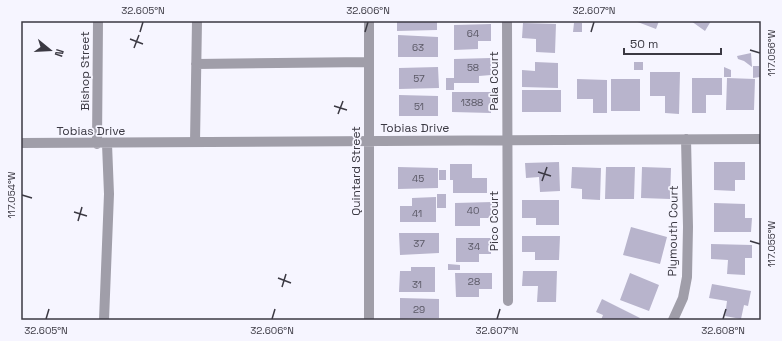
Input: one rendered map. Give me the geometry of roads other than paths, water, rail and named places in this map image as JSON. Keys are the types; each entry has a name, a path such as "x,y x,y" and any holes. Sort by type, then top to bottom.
{"street":[{"name":"Bishop Street","path":"98,21 102,144 109,194 104,320"},
{"path":"195,142 197,21"},
{"name":"Quintard Street","path":"369,21 369,320"},
{"name":"Pala Court","path":"506,141 507,21"},
{"path":"196,64 369,62"},
{"name":"Plymouth Court","path":"673,320 683,298 687,277 688,227 686,139"},
{"name":"Tobias Drive","path":"21,144 761,139"},
{"name":"Pico Court","path":"506,141 508,301"}]}
